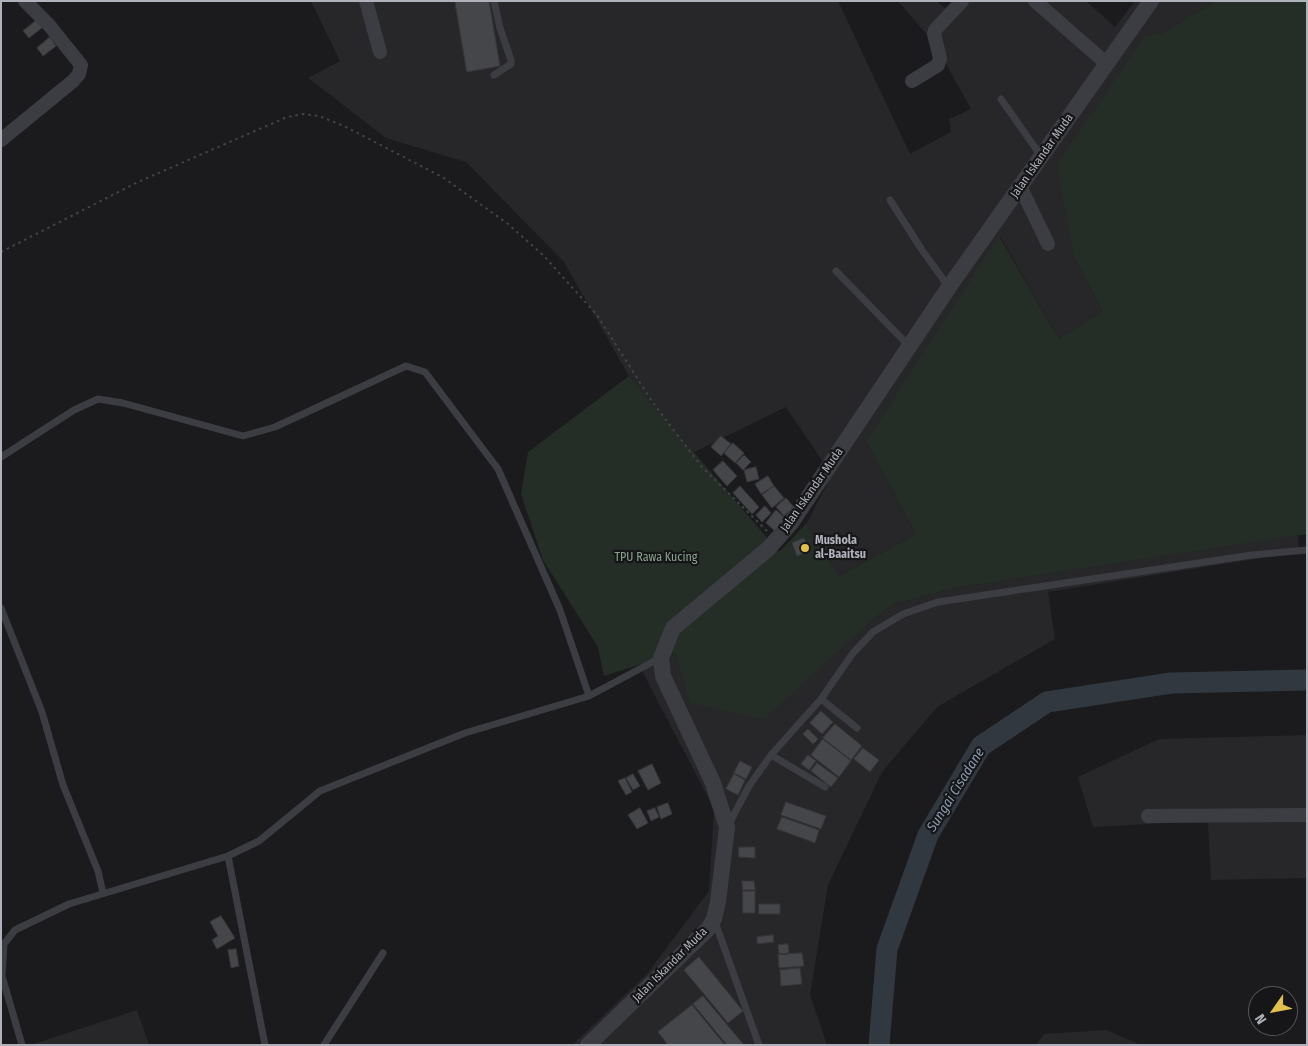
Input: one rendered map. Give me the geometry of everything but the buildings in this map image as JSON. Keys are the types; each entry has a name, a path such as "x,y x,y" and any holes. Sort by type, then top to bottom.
{"street":[{"path":"1,140 73,81 79,74 81,65 49,25 26,1"},
{"path":"366,1 380,52"},
{"path":"912,81 938,65 940,58 934,34 935,30 962,1"},
{"path":"1035,1 1106,64"},
{"name":"Jalan Iskandar Muda","path":"588,1045 708,929 714,919 718,902 727,827 713,783 663,676 661,658 673,628 768,549 791,523 949,287 1151,1"},
{"path":"1020,186 1048,244"},
{"path":"1148,816 1307,815"}],"lane":[{"path":"494,1 500,28 511,60 511,64 494,74"},
{"path":"1001,99 1041,157"},
{"path":"890,200 922,250 949,287"},
{"path":"836,270 909,346"},
{"path":"1,456 74,410 98,400 123,403 243,436 275,427 406,366 425,372 498,469 560,610 589,696"},
{"path":"727,827 749,786 771,755 821,699 853,653 873,632 903,614 938,602 1252,555 1307,550"},
{"path":"1,608 42,712 63,785 98,871 103,894"},
{"path":"22,1045 2,976 4,944 15,930 69,904 228,856 259,841 320,791 464,733 589,696 661,658"},
{"path":"821,699 857,728"},
{"path":"771,755 825,787"},
{"path":"228,856 265,1045"},
{"path":"714,919 760,1045"},
{"path":"324,1045 383,953"}],"path":[{"path":"1,252 138,182 287,117 303,114 319,116 344,126 444,178 508,224 543,256 597,315 651,400 701,466 776,540"}],"shaded area":[{"path":"311,1 838,1 910,154 951,132 949,119 971,109 935,44 898,1 936,1 947,10 956,1 1086,1 1115,27 1135,1 1216,1 1162,33 1145,36 1074,256 1102,311 1059,339 1000,236 866,441 916,534 839,576 806,524 832,475 786,407 694,452 629,376 564,262 466,162 386,138 308,78 340,61"},
{"path":"1298,535 1299,552 1048,592 1055,639 937,707 882,772 828,885 810,995 827,1045 572,1045 647,974 709,891 714,809 639,665 676,653 868,623 894,604 955,588"},
{"path":"1307,735 1307,878 1211,880 1208,821 1093,827 1078,777 1159,739"},
{"path":"137,1010 149,1045 31,1045"},
{"path":"1106,1030 1141,1045 1036,1045 1044,1034"}],"green space":[{"name":"TPU Rawa Kucing","path":"1216,1 1307,1 1307,534 955,588 894,604 868,623 764,719 690,703 676,653 604,676 598,647 543,560 521,494 528,452 629,376 779,552 806,524 839,576 916,534 866,441 999,236 1059,339 1102,311 1074,256 1057,165 1145,36 1162,33"}],"waterway":[{"name":"Sungai Cisadane","path":"879,1045 887,949 928,835 981,746 1047,702 1171,683 1307,680"}],"place":[{"name":"Mushola al-Baaitsu","path":"805,548"}]}
